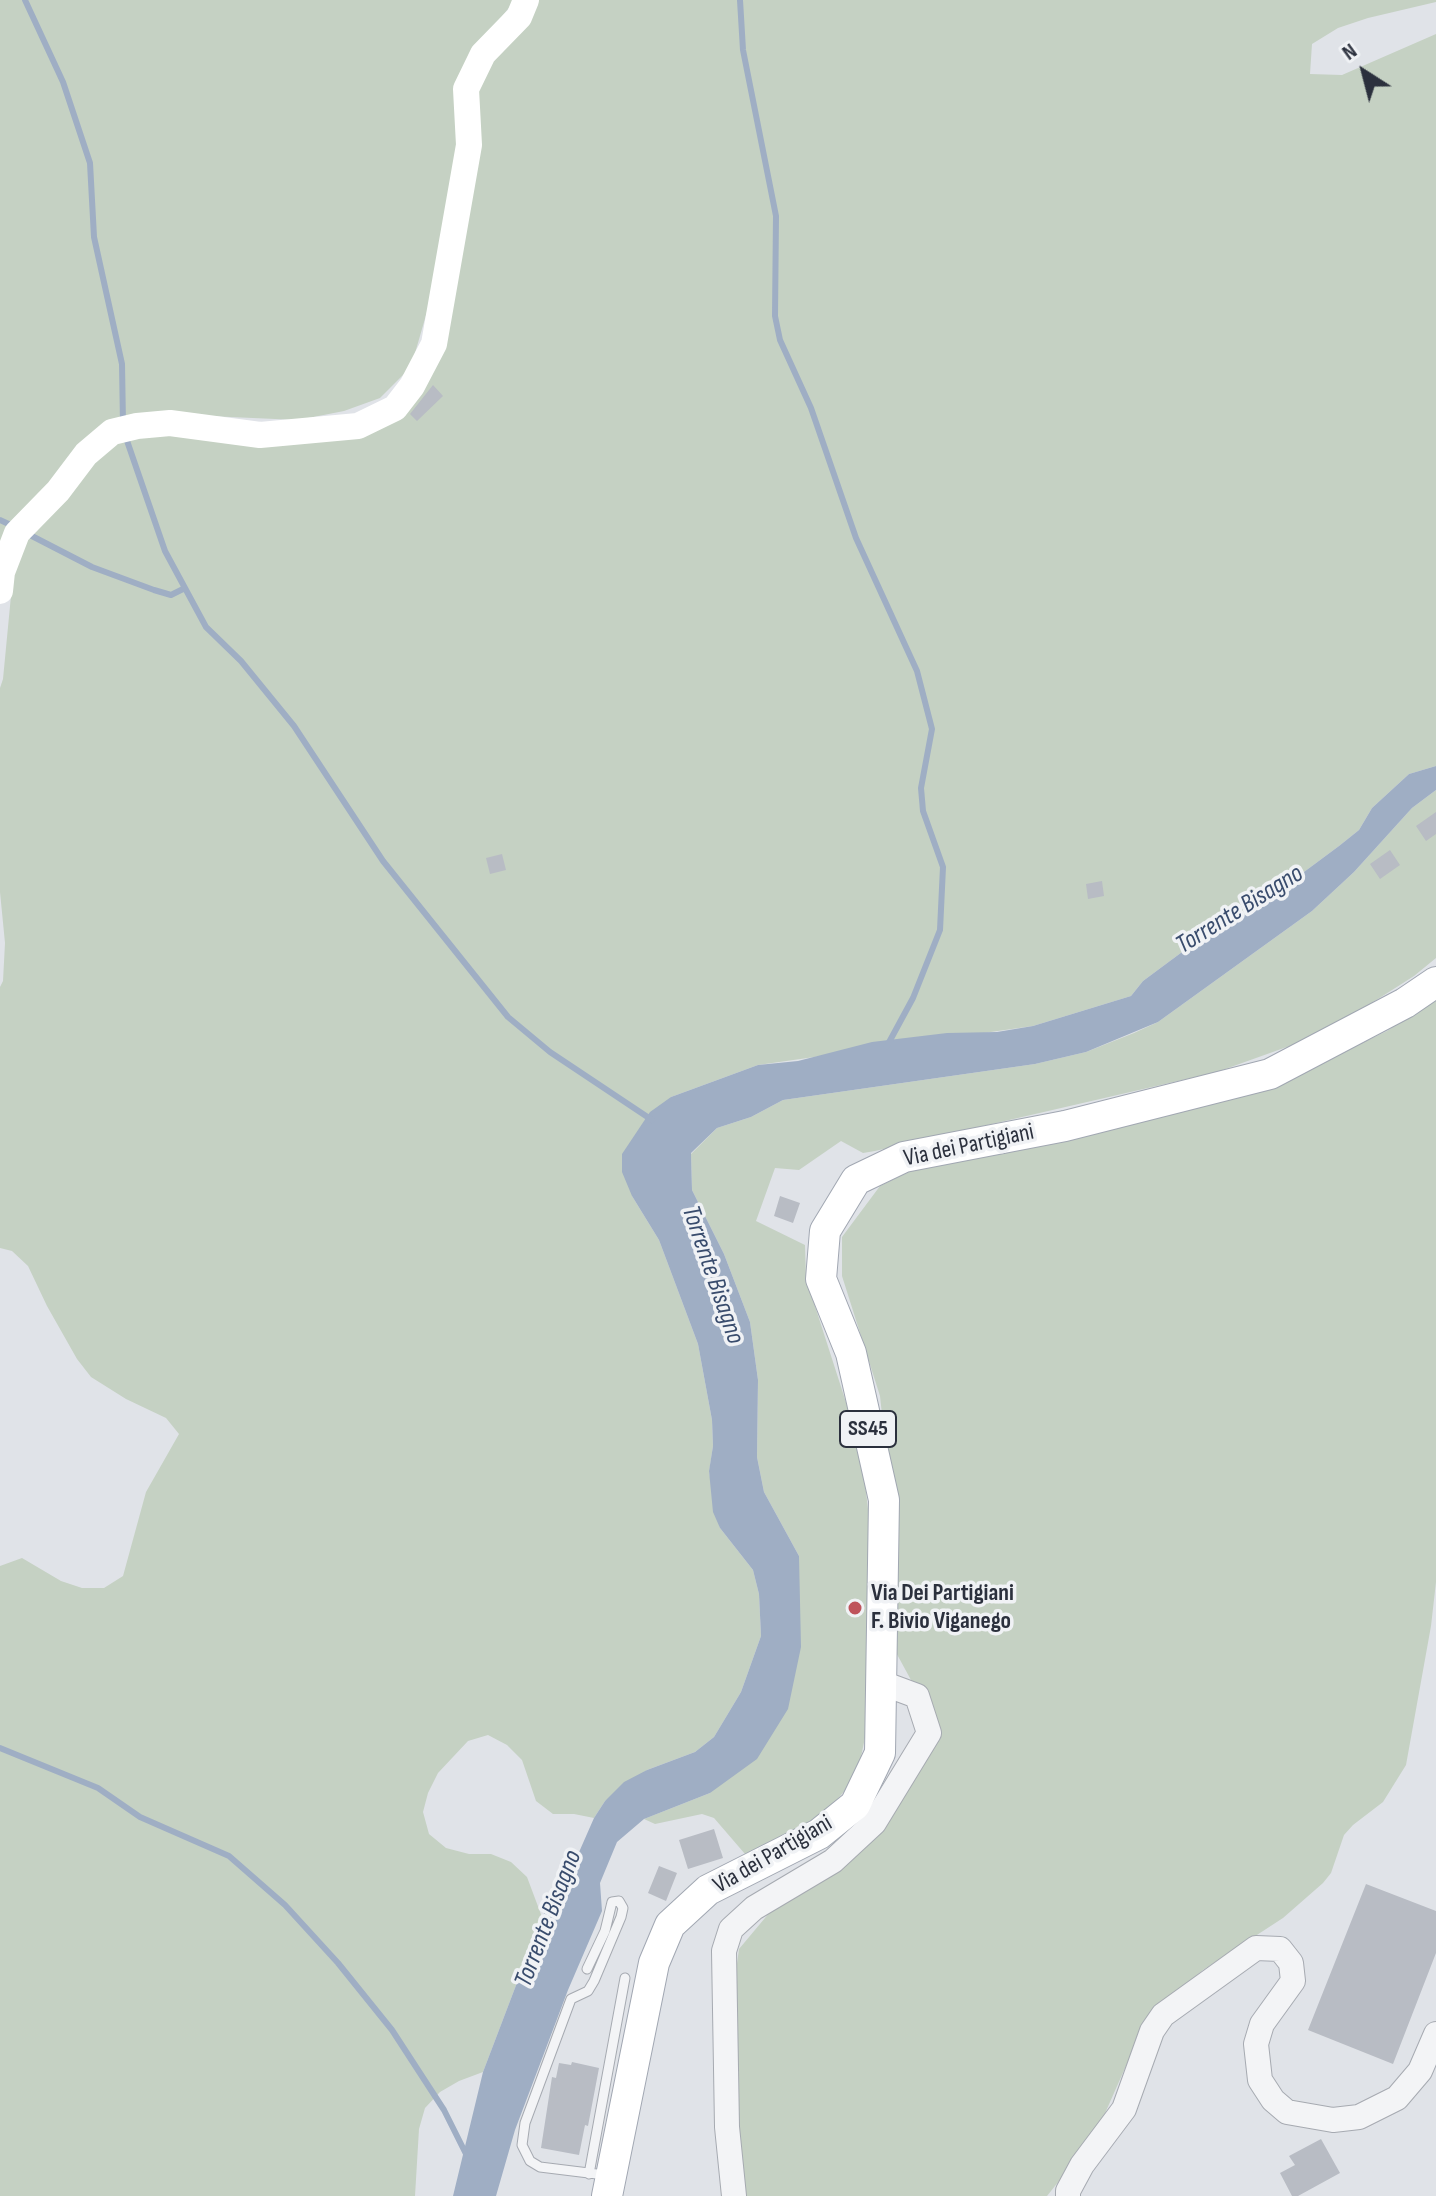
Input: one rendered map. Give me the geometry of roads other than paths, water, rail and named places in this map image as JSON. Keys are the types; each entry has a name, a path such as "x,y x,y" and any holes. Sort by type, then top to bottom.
{"main road":[{"path":"0,591 2,572 23,527 58,491 86,454 112,432 170,423 260,435 358,426 395,408 412,386 434,344 469,145 466,89 483,54 519,17 526,0"},
{"name":"Via dei Partigiani","path":"603,2182 654,1963 670,1925 708,1890 819,1834 855,1805 880,1753 884,1500 851,1353 821,1279 825,1231 856,1180 904,1157 1065,1126 1270,1074 1405,1003 1436,982"}],"street":[{"path":"734,2196 727,2127 724,1951 731,1929 754,1908 833,1861 874,1823 929,1733 917,1696 882,1683"},
{"path":"1068,2196 1082,2165 1124,2109 1152,2031 1163,2015 1256,1948 1280,1949 1291,1963 1293,1981 1262,2024 1256,2044 1260,2080 1273,2100 1287,2112 1333,2120 1359,2117 1397,2098 1420,2071 1436,2034"}],"lane":[{"path":"587,1969 605,1931 612,1902 619,1901 623,1908 621,1917 594,1981 588,1991 571,1999 525,2123 524,2151 534,2164 603,2182 625,1978"}],"water":[{"name":"Torrente Bisagno","path":"1436,766 1436,790 1412,808 1354,872 1312,911 1158,1022 1086,1052 1035,1064 783,1100 751,1117 717,1128 691,1153 692,1190 724,1254 750,1322 758,1380 757,1457 764,1492 799,1556 801,1647 788,1709 757,1759 710,1793 644,1819 617,1842 600,1883 602,1911 568,1990 515,2130 496,2196 453,2196 483,2072 542,1917 576,1859 594,1818 605,1801 624,1782 695,1752 714,1737 741,1692 761,1636 759,1594 753,1570 720,1528 713,1512 709,1471 713,1446 712,1420 698,1344 659,1240 632,1196 622,1172 622,1154 650,1112 671,1097 758,1065 798,1061 872,1042 947,1033 997,1032 1033,1026 1131,996 1143,981 1205,935 1250,912 1339,846 1359,830 1372,808 1409,774"}],"waterway":[{"path":"25,0 63,82 90,163 94,237 122,364 123,424"},
{"path":"740,0 743,50 776,216 775,316 780,340 811,408 856,538 917,671 932,729 921,788 923,811 943,867 940,930 913,998 887,1046"},
{"path":"125,435 165,551 206,627 241,661 294,726 383,861 508,1017 550,1052 652,1120"},
{"path":"0,520 15,527"},
{"path":"28,534 92,567 154,590 171,595 185,588"},
{"path":"0,1748 98,1788 140,1817 229,1856 285,1905 338,1963 392,2030 444,2110 467,2156"}],"place":[{"name":"Via Dei Partigiani F. Bivio Viganego","path":"855,1608"}]}
